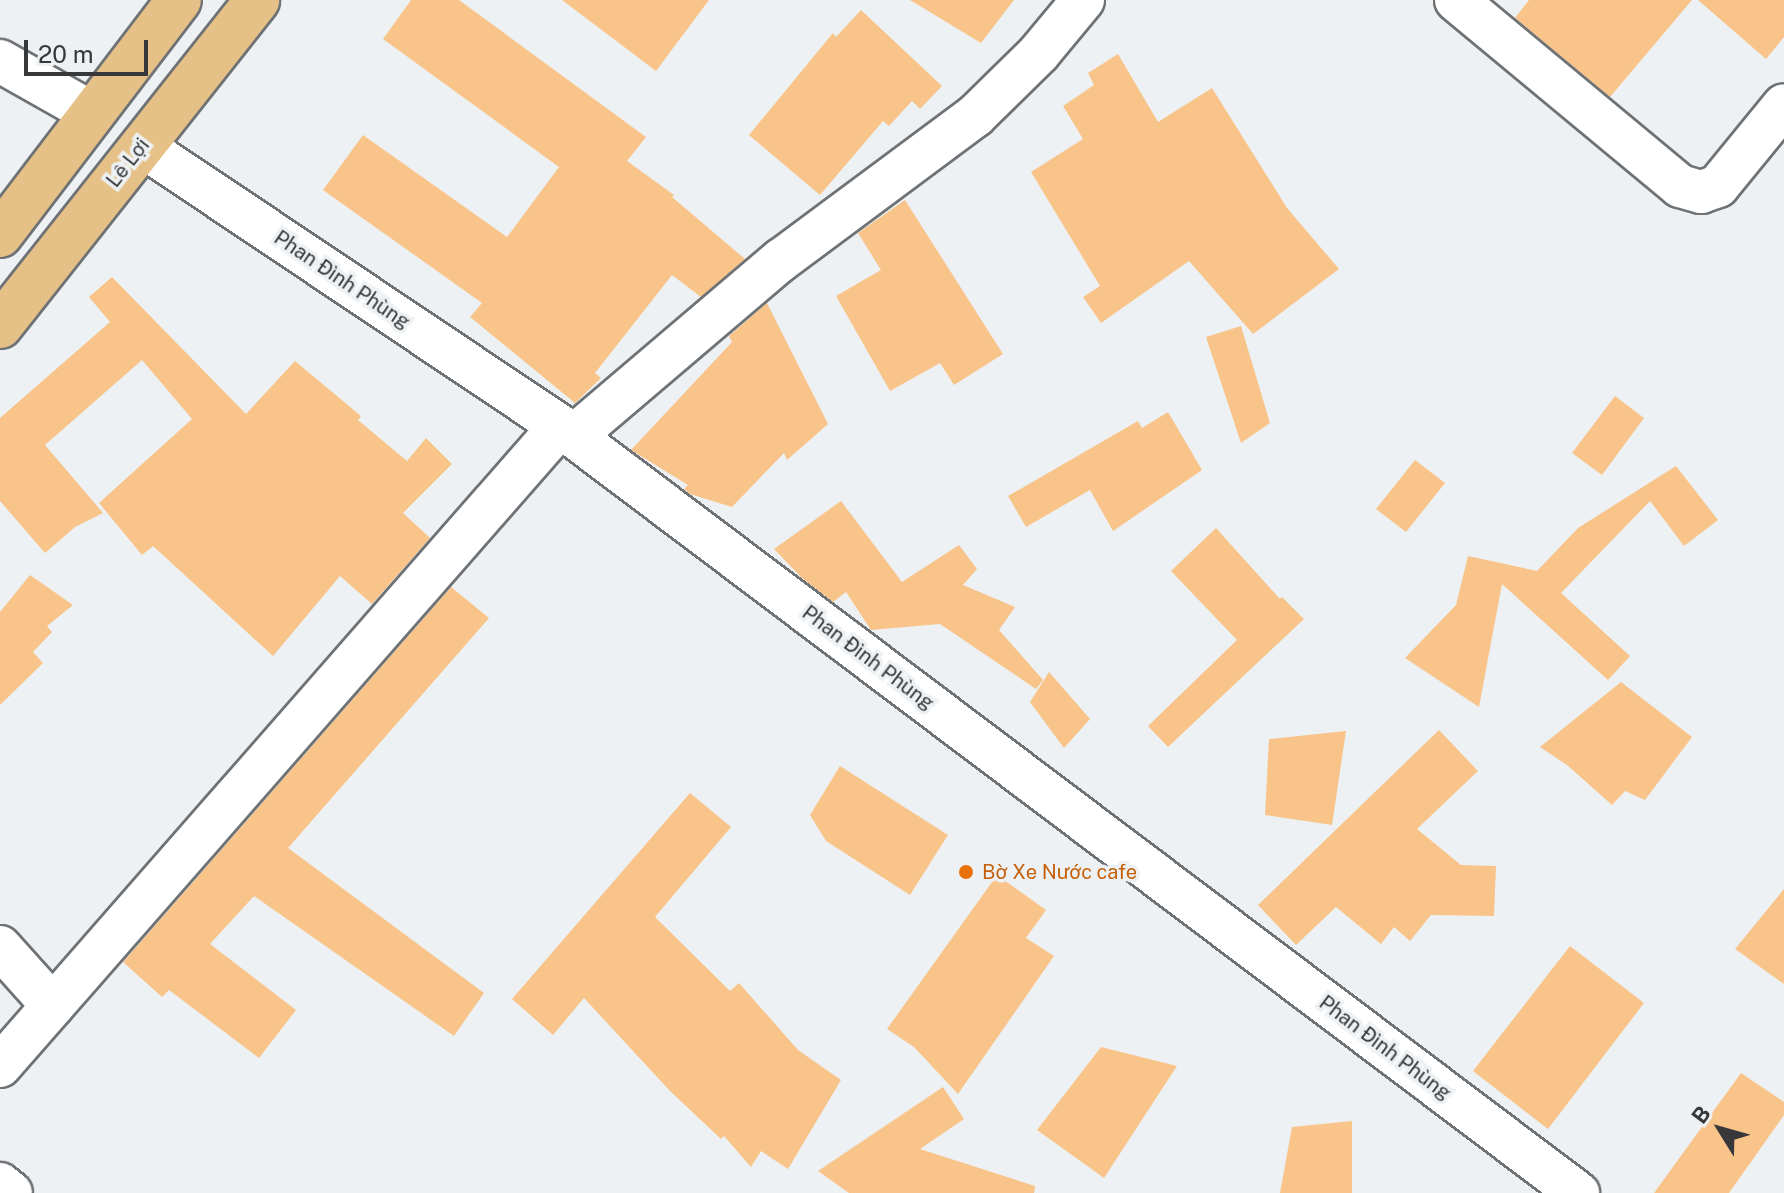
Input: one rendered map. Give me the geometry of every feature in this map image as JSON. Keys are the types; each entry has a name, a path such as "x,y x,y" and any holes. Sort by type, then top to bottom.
{"main road":[{"path":"0,235 179,0"},
{"name":"Lê Lợi","path":"0,326 257,0"},
{"path":"92,113 142,146"}],"street":[{"path":"0,1066 567,431 781,260 975,116 1039,53 1083,0"},
{"path":"1456,0 1680,186 1701,192 1718,186 1784,105"},
{"path":"0,61 92,113"},
{"name":"Phan Đình Phùng","path":"142,146 567,431 1578,1193"},
{"path":"0,947 53,1006"},
{"path":"0,1184 11,1193"}],"building":[{"path":"411,0 459,0 646,137 627,161 674,195 672,197 745,259 701,297 672,275 595,373 601,378 575,403 470,317 482,303 323,190 363,135 507,237 559,167 383,39"},
{"path":"562,0 709,0 656,71"},
{"path":"910,0 1014,0 981,43"},
{"path":"1529,0 1692,0 1610,97 1515,18"},
{"path":"1698,0 1784,0 1784,37 1766,59"},
{"path":"861,10 942,86 920,109 912,101 889,126 883,121 820,195 749,135 833,33 836,37"},
{"path":"1118,54 1158,122 1212,88 1287,208 1339,269 1253,334 1189,261 1101,323 1083,297 1100,286 1031,172 1083,139 1063,106 1094,85 1088,73"},
{"path":"905,200 1003,354 954,385 940,363 890,391 836,296 881,270 858,233"},
{"path":"112,277 246,414 295,361 361,416 358,420 407,461 426,438 452,464 403,513 430,538 372,604 340,576 273,656 153,546 142,555 99,503 192,419 142,360 45,445 103,513 75,527 45,553 0,501 0,418 110,322 89,297"},
{"path":"767,303 828,424 787,460 784,453 732,507 690,494 684,489 688,485 631,450 732,342 729,336"},
{"path":"1241,326 1270,423 1241,443 1206,337"},
{"path":"1615,396 1644,418 1602,475 1572,453"},
{"path":"1168,412 1202,470 1113,531 1090,490 1026,527 1008,496 1138,421 1142,428"},
{"path":"1415,460 1445,483 1406,532 1376,509"},
{"path":"1676,466 1718,520 1684,546 1650,501 1561,593 1630,656 1608,680 1502,584 1479,707 1405,658 1456,605 1468,556 1537,571 1578,528"},
{"path":"841,501 902,582 959,545 977,569 963,585 1015,607 999,630 1043,680 1036,689 940,624 871,630 846,592 833,602 802,578 774,549"},
{"path":"1216,528 1280,599 1282,597 1304,619 1168,747 1148,726 1237,640 1171,571"},
{"path":"30,575 73,605 47,626 52,632 33,652 43,663 0,705 0,612"},
{"path":"451,587 489,618 288,848 484,993 454,1036 254,896 210,944 296,1010 259,1058 169,990 162,997 123,962"},
{"path":"1049,672 1090,719 1064,748 1030,702"},
{"path":"1621,682 1692,737 1645,800 1625,791 1612,805 1567,765 1540,747"},
{"path":"1439,730 1478,771 1417,829 1461,865 1496,866 1494,916 1431,915 1410,941 1394,927 1381,944 1336,907 1296,945 1258,905"},
{"path":"1346,731 1332,825 1265,815 1269,739"},
{"path":"840,766 948,835 910,895 826,841 810,815"},
{"path":"690,793 731,827 655,917 730,991 739,983 798,1050 841,1080 788,1169 761,1151 751,1167 724,1136 721,1139 670,1091 584,998 553,1035 512,999"},
{"path":"997,875 1046,910 1026,938 1054,956 958,1094 914,1047 887,1029"},
{"path":"1784,889 1784,984 1735,949"},
{"path":"1570,946 1644,1003 1548,1129 1473,1071"},
{"path":"1101,1047 1177,1066 1104,1178 1037,1130"},
{"path":"1741,1073 1784,1102 1784,1115 1729,1193 1654,1193"},
{"path":"943,1087 964,1119 920,1149 1035,1186 1034,1193 849,1193 818,1171"},
{"path":"1352,1121 1352,1193 1280,1193 1292,1127"}],"place":[{"name":"Bờ Xe Nước cafe","path":"966,872"}]}
